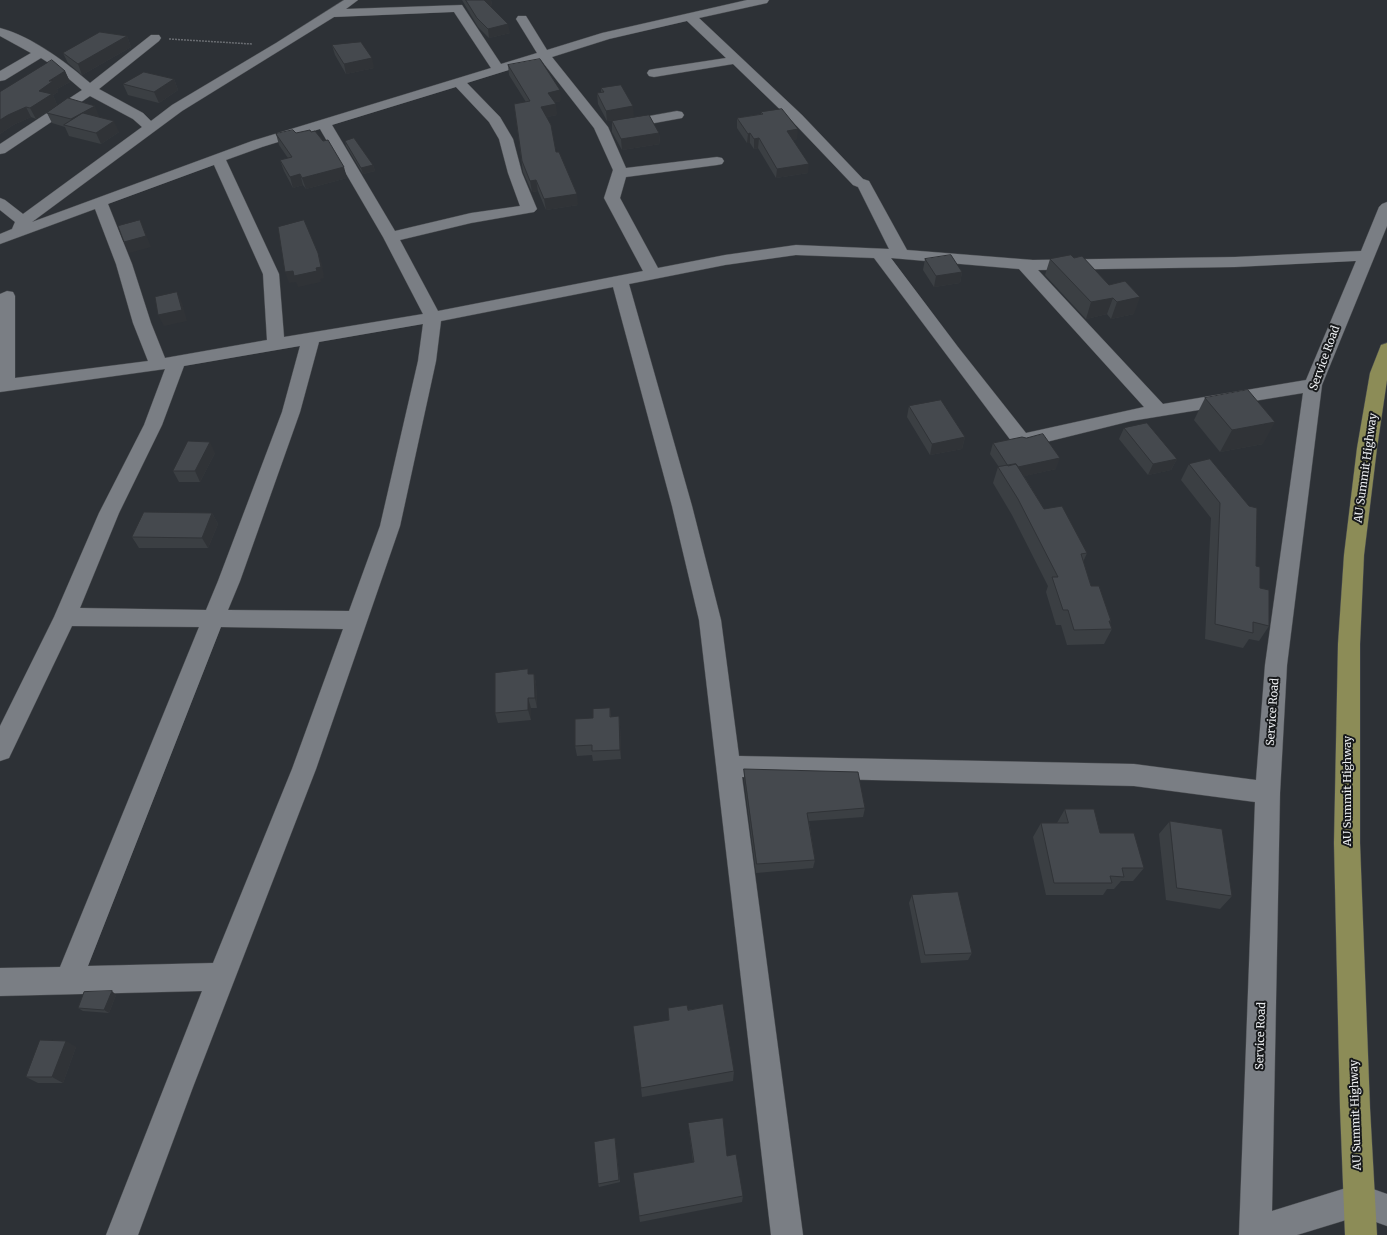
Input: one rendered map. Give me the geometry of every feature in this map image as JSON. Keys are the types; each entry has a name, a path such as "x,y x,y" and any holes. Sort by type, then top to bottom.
{"main road":[{"name":"AU Summit Highway","path":"1361,1235 1373,1205 1355,1108 1347,843 1348,644 1354,554 1366,456 1380,373 1387,349"}],"street":[{"path":"0,239 19,228 177,108 280,46 352,0"},
{"path":"19,228 100,202 257,144 458,81 606,36 690,17 731,3 763,0"},
{"path":"333,13 458,8 498,69"},
{"path":"690,17 797,118 858,182 864,184 897,249 902,254"},
{"path":"522,19 544,55 601,128 620,170 612,198 653,274"},
{"path":"0,32 60,64 90,90 138,116 150,128"},
{"path":"0,45 13,38"},
{"path":"0,150 90,90 155,38"},
{"path":"0,77 40,53"},
{"path":"654,73 735,60"},
{"path":"391,237 471,218 529,209 515,174 506,139 495,120 458,81"},
{"path":"601,128 677,115"},
{"path":"122,1235 304,768 390,526 427,361 433,317 391,237 324,123"},
{"path":"218,158 272,274 276,344"},
{"path":"619,173 717,161"},
{"path":"0,751 64,617 109,513 153,425 167,363 142,323 124,264 100,202"},
{"path":"0,203 19,228"},
{"name":"Service Road","path":"1255,1234 1268,793 1276,664 1313,385 1387,207"},
{"path":"7,296 3,386 167,363 433,317 725,260 796,250 902,254 1024,264 1234,262 1367,256"},
{"path":"879,253 952,352 1022,441 1131,415 1313,385"},
{"path":"1024,264 1159,411"},
{"path":"620,280 682,506 710,620 787,1235"},
{"path":"68,981 229,582 291,412 311,338"},
{"path":"64,617 356,620"},
{"path":"729,766 1134,775 1268,793"},
{"path":"0,982 222,977"},
{"path":"1255,1234 1373,1205"}],"path":[{"path":"155,38 280,46"}],"building":[{"path":"466,0 484,0 508,24 488,29 477,18"},
{"path":"100,32 127,36 78,64 63,53"},
{"path":"361,42 372,58 344,64 332,45"},
{"path":"540,59 560,90 548,93 556,104 541,107 551,125 556,152 559,152 577,194 544,199 536,180 530,181 522,161 514,104 530,101 508,65"},
{"path":"52,60 65,71 49,81 53,81 39,91 52,94 30,108 26,107 0,120 0,92"},
{"path":"144,72 174,79 154,92 123,84"},
{"path":"621,85 633,106 606,111 597,93 604,92 601,88"},
{"path":"68,98 95,106 71,119 47,113"},
{"path":"782,109 798,129 787,131 809,164 777,169 759,138 754,139 750,133 748,134 737,118"},
{"path":"83,113 114,121 96,133 64,125"},
{"path":"649,115 659,133 621,139 612,121"},
{"path":"293,130 296,133 310,130 311,132 315,131 323,141 328,140 344,167 302,178 300,174 290,177 280,160 292,157 276,134"},
{"path":"354,138 373,165 361,168 345,141"},
{"path":"140,220 146,236 124,242 118,226"},
{"path":"304,220 318,253 321,267 316,268 317,271 294,276 293,271 285,272 278,227"},
{"path":"951,255 962,272 936,276 925,259"},
{"path":"1071,255 1074,258 1082,256 1109,285 1125,281 1140,297 1117,302 1113,298 1091,302 1050,259"},
{"path":"177,292 182,310 158,315 155,297"},
{"path":"1248,390 1275,422 1232,430 1205,398"},
{"path":"941,400 965,437 932,444 909,406"},
{"path":"1147,423 1177,459 1153,464 1124,428"},
{"path":"1043,434 1060,458 1018,467 1016,464 1008,466 993,443 1022,437 1026,438"},
{"path":"188,441 210,442 195,471 173,471"},
{"path":"1210,459 1249,506 1257,508 1256,566 1260,567 1260,588 1269,590 1269,626 1253,622 1253,633 1215,624 1220,503 1189,464"},
{"path":"1016,464 1044,509 1062,506 1087,553 1081,554 1091,586 1099,586 1111,621 1109,621 1112,629 1074,630 1068,610 1063,610 1052,577 1058,577 1018,499 998,467"},
{"path":"144,512 212,513 202,538 132,537"},
{"path":"528,669 528,674 534,674 535,698 528,698 528,710 495,713 495,673"},
{"path":"610,708 610,717 619,716 620,750 592,751 592,745 575,746 575,719 593,718 593,709"},
{"path":"744,769 858,772 865,808 807,813 815,860 757,864"},
{"path":"1065,809 1094,809 1100,833 1134,833 1144,868 1122,868 1124,877 1110,876 1112,883 1054,883 1041,823 1068,823"},
{"path":"1170,821 1222,829 1232,896 1177,888"},
{"path":"958,892 972,953 925,955 912,895"},
{"path":"112,991 104,1010 78,1008 84,992"},
{"path":"723,1004 734,1071 641,1088 633,1026 669,1020 668,1008 687,1005 688,1010"},
{"path":"40,1040 66,1041 52,1077 26,1077"},
{"path":"723,1118 727,1156 736,1154 743,1196 639,1216 633,1173 694,1162 688,1123"},
{"path":"615,1138 619,1180 598,1184 594,1142"}]}
